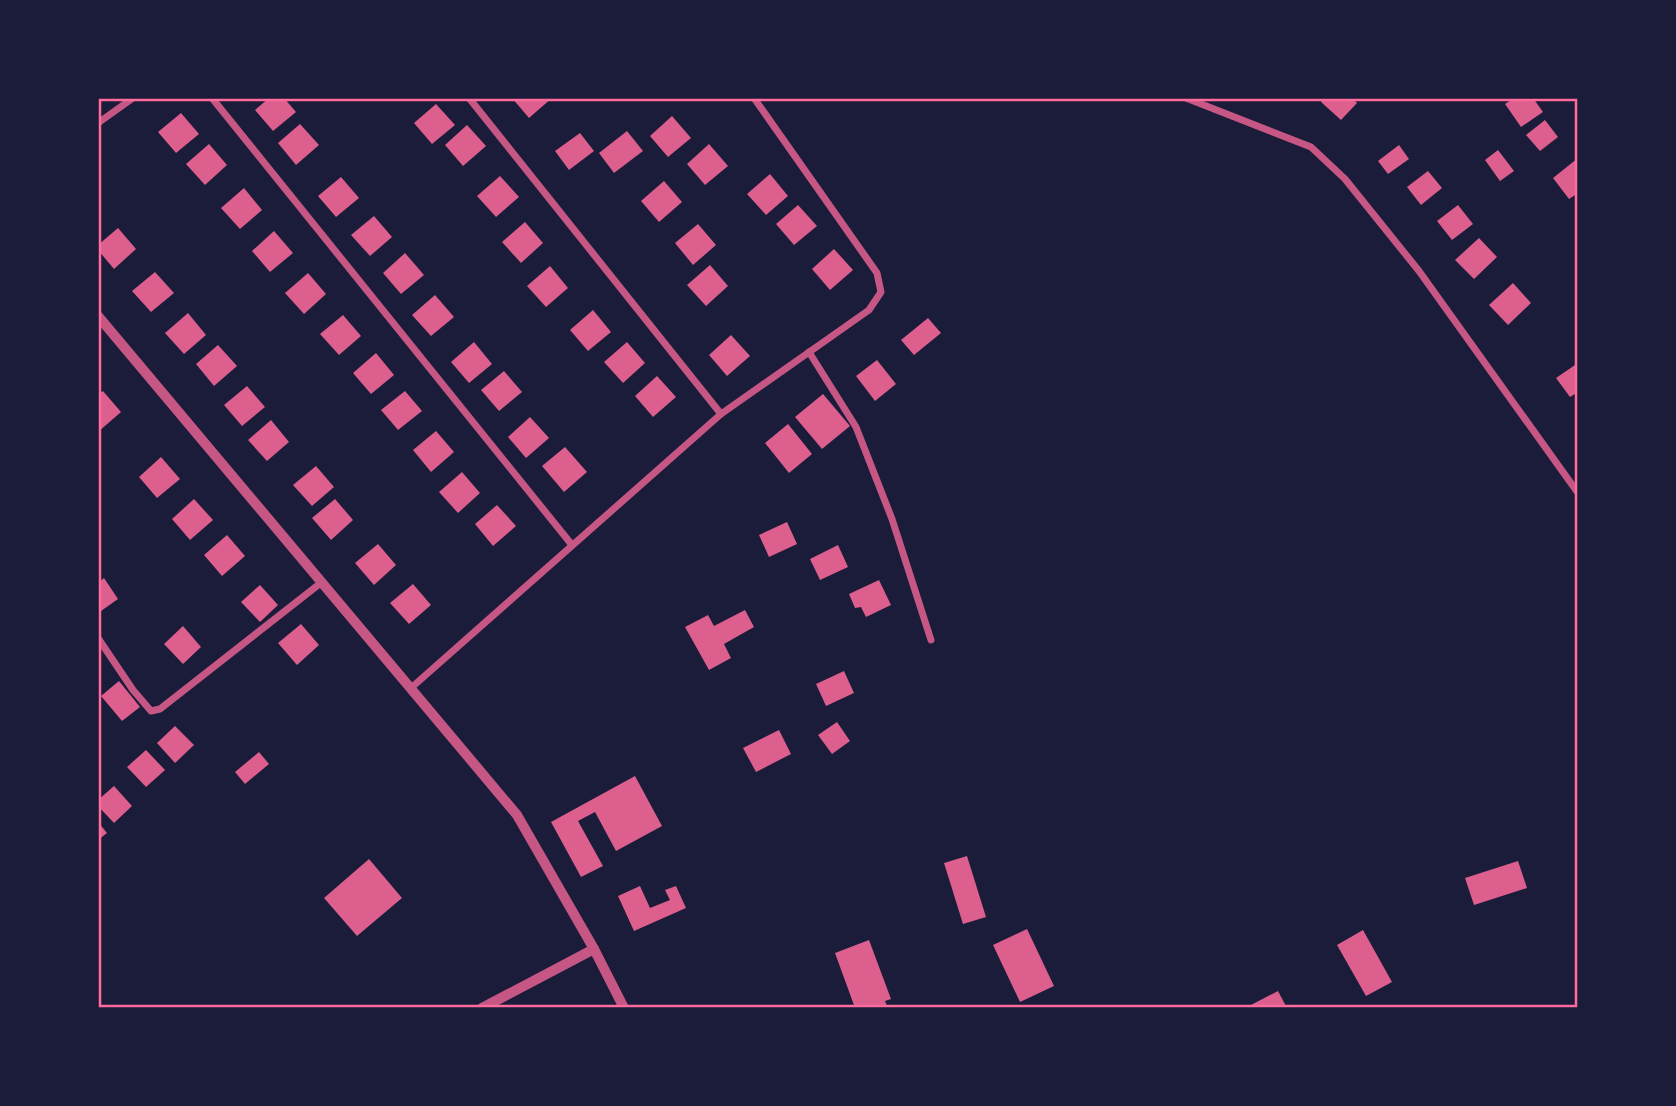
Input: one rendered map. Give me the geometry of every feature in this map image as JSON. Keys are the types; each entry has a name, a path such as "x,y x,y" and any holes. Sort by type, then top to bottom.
{"street":[{"path":"98,123 133,98"},
{"path":"212,98 572,545"},
{"path":"469,98 720,414"},
{"path":"411,688 720,414 869,310 881,292 877,272 754,98"},
{"path":"1186,98 1311,147 1345,179 1419,271 1578,493"},
{"path":"98,316 517,815 624,1008"},
{"path":"810,352 856,427 892,519 931,640"},
{"path":"98,638 133,690 151,711 160,709 321,583"},
{"path":"482,1008 594,950"}],"building":[{"path":"269,98 284,98 296,112 273,131 255,110"},
{"path":"512,98 552,98 529,118"},
{"path":"1324,98 1352,98 1357,103 1341,120 1321,102"},
{"path":"1514,98 1533,98 1543,112 1521,127 1505,104"},
{"path":"436,104 455,125 432,144 414,123"},
{"path":"181,113 199,134 176,153 158,132"},
{"path":"672,116 691,138 668,157 650,136"},
{"path":"1545,120 1558,137 1540,151 1526,135"},
{"path":"300,124 319,145 296,165 278,143"},
{"path":"467,125 486,146 463,166 445,145"},
{"path":"627,131 643,151 614,173 599,153"},
{"path":"580,133 594,151 569,170 555,151"},
{"path":"209,144 227,165 205,185 186,164"},
{"path":"709,144 728,166 705,185 687,164"},
{"path":"1399,145 1409,159 1388,174 1378,161"},
{"path":"1498,150 1514,171 1500,181 1485,160"},
{"path":"1578,158 1578,193 1569,199 1553,178"},
{"path":"1428,171 1442,188 1421,205 1407,187"},
{"path":"770,174 788,196 766,215 747,194"},
{"path":"500,176 519,197 496,217 477,196"},
{"path":"341,177 359,198 336,217 318,196"},
{"path":"664,181 682,202 659,222 641,201"},
{"path":"244,188 262,210 240,229 221,208"},
{"path":"798,205 817,226 794,245 776,224"},
{"path":"1458,205 1473,224 1452,240 1437,221"},
{"path":"374,216 392,237 370,256 351,235"},
{"path":"525,222 543,243 521,263 502,242"},
{"path":"698,224 716,245 693,265 675,243"},
{"path":"118,228 136,249 114,269 98,250 98,245"},
{"path":"274,231 293,253 270,272 252,251"},
{"path":"1479,238 1497,257 1474,279 1455,260"},
{"path":"834,249 853,270 830,290 812,269"},
{"path":"405,253 424,275 401,294 383,273"},
{"path":"710,265 728,286 706,306 687,285"},
{"path":"550,266 568,288 546,307 527,286"},
{"path":"155,272 174,293 151,312 132,291"},
{"path":"308,273 326,294 304,314 285,293"},
{"path":"1513,283 1531,303 1508,325 1489,305"},
{"path":"435,295 454,317 431,336 412,315"},
{"path":"593,310 611,332 588,351 570,330"},
{"path":"188,313 206,335 184,354 165,333"},
{"path":"343,315 361,336 339,355 320,334"},
{"path":"928,318 941,333 914,355 901,340"},
{"path":"731,335 750,356 727,376 709,355"},
{"path":"474,342 492,364 469,383 451,362"},
{"path":"627,342 645,363 623,383 604,362"},
{"path":"218,345 237,366 214,386 196,364"},
{"path":"376,353 394,375 371,394 353,373"},
{"path":"877,360 896,384 875,401 856,376"},
{"path":"1578,363 1578,392 1570,397 1556,378"},
{"path":"504,371 522,392 499,411 481,390"},
{"path":"657,376 676,397 653,417 635,396"},
{"path":"247,386 265,407 242,426 224,405"},
{"path":"103,391 121,412 98,432 98,395"},
{"path":"405,391 422,411 398,430 381,410"},
{"path":"823,394 850,426 822,449 795,417"},
{"path":"530,417 549,438 526,458 508,437"},
{"path":"271,420 289,442 267,461 248,440"},
{"path":"788,424 812,454 789,473 765,443"},
{"path":"436,431 454,452 431,472 413,450"},
{"path":"565,447 587,472 564,492 542,466"},
{"path":"161,457 180,479 157,498 139,477"},
{"path":"316,466 334,487 312,506 293,485"},
{"path":"462,472 480,493 458,513 439,492"},
{"path":"194,499 213,520 190,540 172,519"},
{"path":"335,499 353,520 331,540 312,518"},
{"path":"497,505 516,526 493,546 475,524"},
{"path":"787,522 797,544 769,557 759,535"},
{"path":"227,535 245,556 222,576 204,555"},
{"path":"378,544 396,565 374,585 355,563"},
{"path":"838,545 848,567 820,580 810,559"},
{"path":"104,578 118,599 101,611 98,606 98,583"},
{"path":"879,580 891,605 866,617 861,607 855,608 849,594"},
{"path":"413,584 431,605 409,624 390,603"},
{"path":"260,585 278,605 260,622 241,602"},
{"path":"745,610 754,627 724,644 731,658 709,670 685,627 708,615 714,626"},
{"path":"301,624 319,645 297,665 278,643"},
{"path":"183,626 201,647 183,664 164,644"},
{"path":"844,671 854,693 826,706 816,684"},
{"path":"119,681 140,707 122,721 101,696"},
{"path":"837,722 850,741 832,754 818,735"},
{"path":"175,726 194,745 175,763 157,743"},
{"path":"779,730 791,754 756,772 743,748"},
{"path":"146,750 165,770 146,787 127,767"},
{"path":"259,752 269,764 245,784 235,772"},
{"path":"635,776 662,826 616,851 595,812 578,821 603,866 581,877 551,822"},
{"path":"114,786 132,806 114,823 98,806 98,800"},
{"path":"98,822 107,833 98,840"},
{"path":"967,856 986,917 963,924 944,863"},
{"path":"369,859 402,898 357,936 324,898"},
{"path":"1518,861 1527,888 1474,905 1465,878"},
{"path":"640,886 650,908 670,900 665,890 676,886 686,908 634,931 618,896"},
{"path":"1027,929 1054,986 1020,1002 993,945"},
{"path":"1363,930 1392,982 1366,996 1337,945"},
{"path":"869,940 891,999 885,1001 888,1008 855,1008 835,953"},
{"path":"1278,991 1287,1008 1250,1008 1249,1006"}]}
